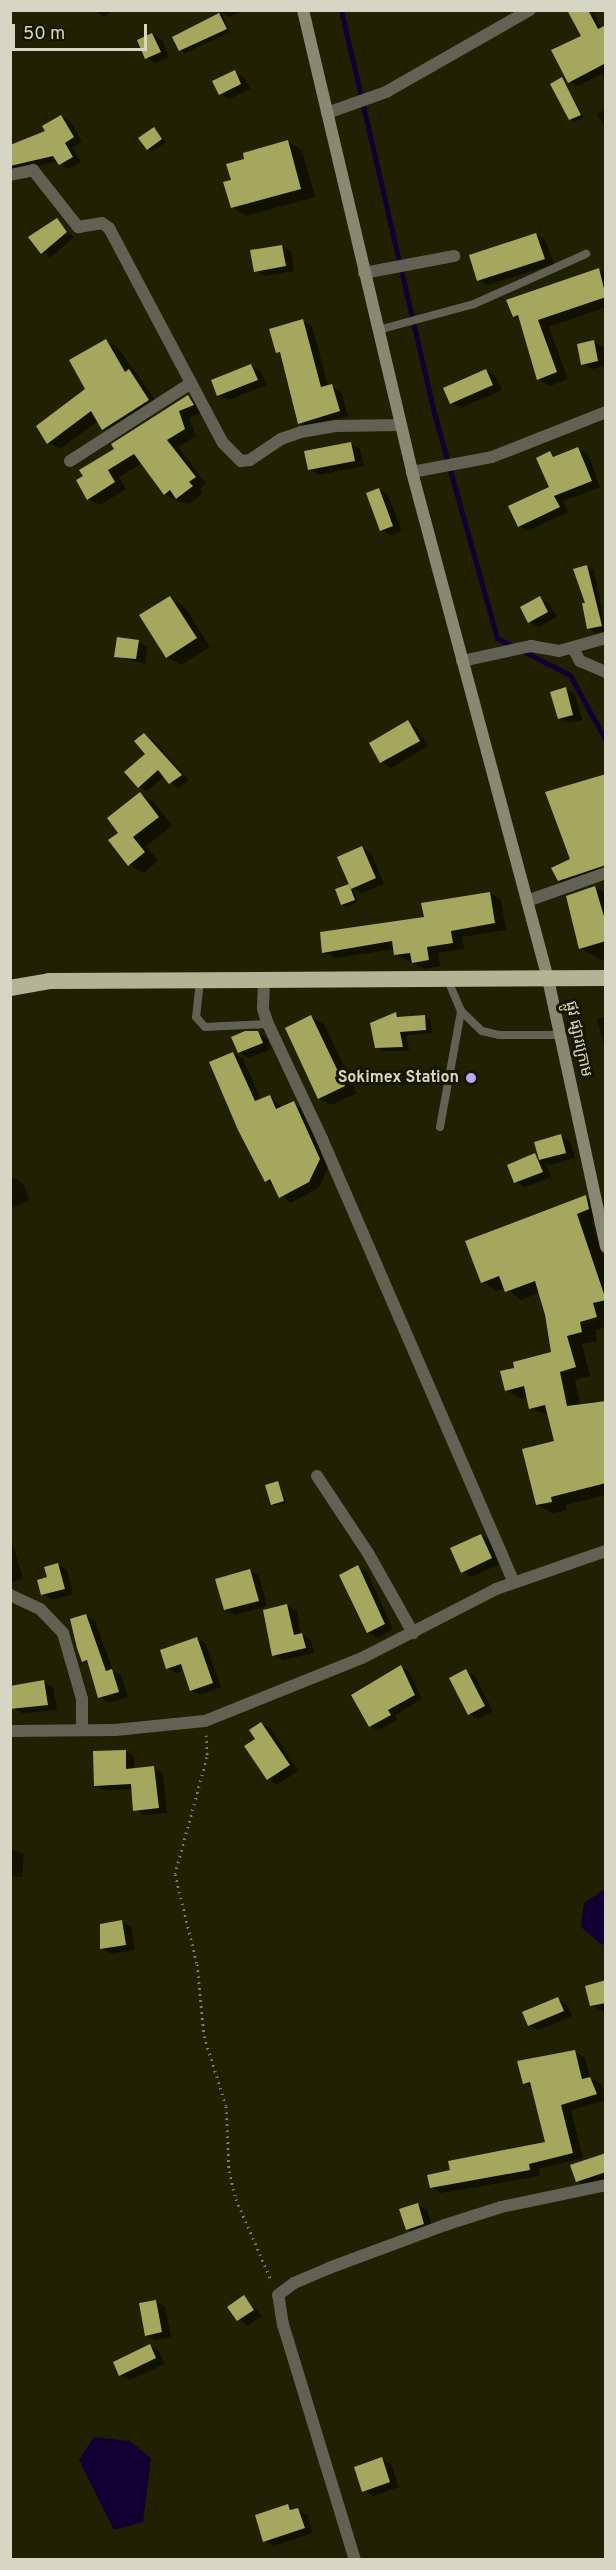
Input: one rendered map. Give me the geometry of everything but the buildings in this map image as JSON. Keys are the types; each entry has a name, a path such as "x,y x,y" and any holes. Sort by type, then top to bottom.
{"highway":[{"path":"10,988 49,981 606,978"}],"main road":[{"name":"ផ្លូវ ផ្សារក្រោម","path":"303,10 333,111 364,273 400,425 548,979 602,1218 606,1247"}],"street":[{"path":"333,111 370,100 530,10"},
{"path":"10,176 33,170 78,227 102,223 109,228 223,443 241,461 250,460 281,439 300,432 336,426 400,425"},
{"path":"364,273 454,256"},
{"path":"70,460 191,383"},
{"path":"412,472 433,470 492,457 606,412"},
{"path":"462,661 515,648 559,651 606,638"},
{"path":"573,648 580,661 606,672"},
{"path":"526,901 606,873"},
{"path":"264,980 263,1009 268,1024 322,1139 514,1582"},
{"path":"317,1476 368,1553 413,1633"},
{"path":"10,1731 115,1730 205,1721 413,1633 466,1602 514,1582 606,1551"},
{"path":"10,1595 40,1609 63,1633 82,1699 82,1729"},
{"path":"355,2559 283,2325 278,2295 294,2283 405,2239 501,2206 606,2185"}],"lane":[{"path":"378,330 474,304 586,254"},
{"path":"447,978 461,1011 482,1030 499,1035 560,1035"},
{"path":"200,980 196,1017 205,1027 268,1024"},
{"path":"440,1127 461,1011"}],"path":[{"path":"205,1721 207,1757 175,1874 197,1964 204,2036 226,2106 231,2180 257,2253 278,2295"}],"shaded area":[{"path":"605,1889 605,1943 602,1945 581,1927 584,1903"},
{"path":"94,2437 130,2441 151,2458 143,2522 114,2530 79,2460"}],"waterway":[{"path":"341,10 435,416 497,638 570,675 606,741"}],"place":[{"name":"Sokimex Station","path":"471,1078"}]}
